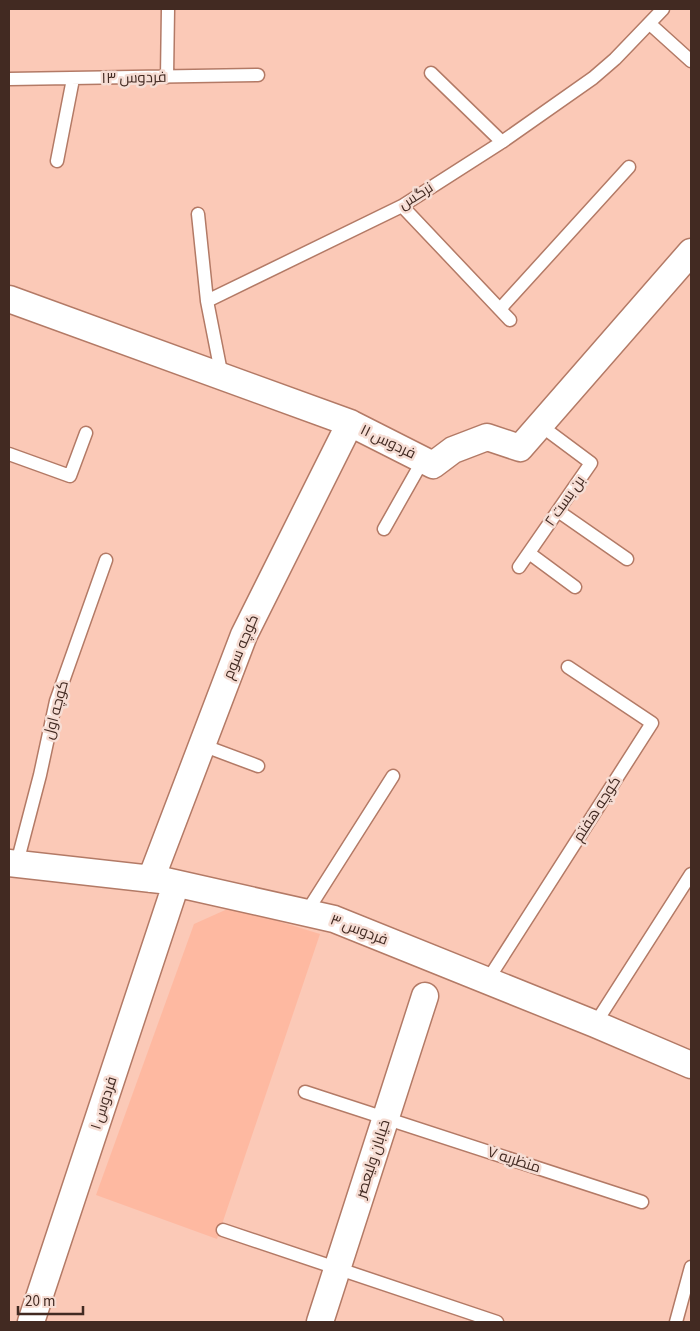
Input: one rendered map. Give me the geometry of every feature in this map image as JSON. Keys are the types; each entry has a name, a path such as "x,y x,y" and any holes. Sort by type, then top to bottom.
{"street":[{"name":"فردوس ۱۱","path":"9,299 350,423 433,464 453,450 487,437 520,448 691,252"},
{"name":"کوچه سوم","path":"151,879 244,635 350,423"},
{"name":"فردوس ۳","path":"13,863 151,879 334,919 595,1024 691,1065"},
{"name":"فردوس ۱","path":"31,1322 176,884"},
{"name":"خیابان ولیعصر","path":"320,1322 425,996"}],"lane":[{"path":"166,77 168,9"},
{"name":"نرگس","path":"207,301 402,206 502,142 593,78 615,60 663,9"},
{"path":"650,24 691,61"},
{"path":"431,73 502,142"},
{"name":"فردوس ۱۳","path":"9,80 258,75"},
{"path":"57,161 73,79"},
{"path":"500,309 629,166"},
{"path":"402,206 510,320"},
{"path":"198,214 207,301 222,377"},
{"name":"بن بست ۲","path":"519,567 591,463 540,425"},
{"path":"9,454 70,476 86,433"},
{"path":"384,529 423,460"},
{"path":"558,511 627,559"},
{"path":"529,553 575,586"},
{"name":"کوچه اول","path":"13,863 40,775 56,701 106,560"},
{"name":"کوچه هفتم","path":"487,981 652,723 568,667"},
{"path":"202,744 258,766"},
{"path":"306,913 393,776"},
{"path":"595,1024 691,874"},
{"name":"منظریه ۷","path":"305,1092 642,1202"},
{"path":"223,1230 497,1322"},
{"path":"676,1322 691,1267"}],"shaded area":[{"path":"232,907 320,934 217,1239 96,1195 194,924"}]}
